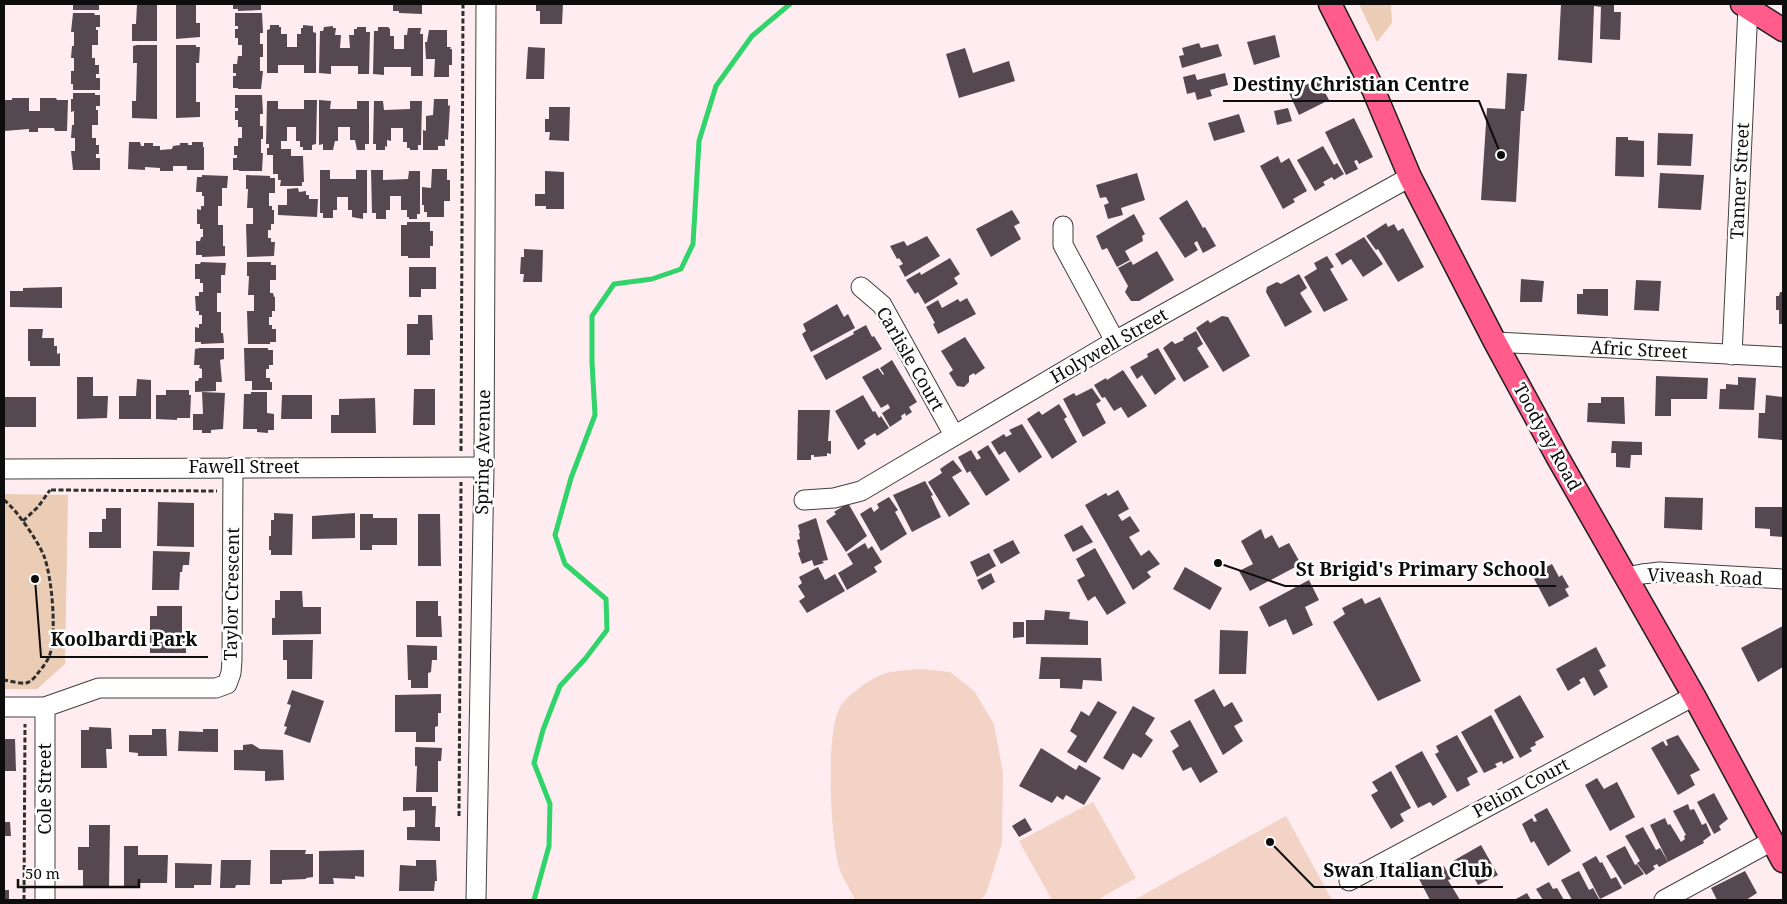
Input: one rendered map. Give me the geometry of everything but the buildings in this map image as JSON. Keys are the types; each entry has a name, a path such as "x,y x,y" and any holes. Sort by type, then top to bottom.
{"main road":[{"name":"Toodyay Road","path":"1330,4 1373,89 1410,177 1495,342 1694,696 1778,851"},
{"path":"1745,5 1783,30"}],"street":[{"name":"Spring Avenue","path":"476,900 484,467 486,4"},
{"name":"Tanner Street","path":"1732,355 1745,5"},
{"name":"Holywell Street","path":"804,500 834,498 861,491 1116,341 1410,177"},
{"path":"1063,226 1063,246 1116,341"},
{"name":"Carlisle Court","path":"861,287 882,305 954,436"},
{"name":"Afric Street","path":"1495,342 1783,358"},
{"name":"Taylor Crescent","path":"45,707 99,688 216,688 226,684 231,673 232,660 234,467"},
{"name":"Fawell Street","path":"4,469 484,467"},
{"name":"Viveash Road","path":"1626,578 1660,572 1783,579"},
{"name":"Pelion Court","path":"1349,881 1694,696"},
{"path":"4,707 45,707"},
{"name":"Cole Street","path":"45,707 45,900"},
{"path":"1664,900 1778,851"}],"path":[{"path":"458,822 463,4"},
{"path":"23,521 38,507 50,490 53,480 53,469"},
{"path":"50,490 233,491"},
{"path":"4,500 23,521 44,555 51,588 53,626 51,652 42,669 33,679 25,683 4,680"},
{"path":"24,900 25,707"}],"shaded area":[{"path":"1359,4 1391,4 1392,23 1377,42"},
{"path":"4,494 68,495 65,664 37,689 4,689"},
{"path":"920,669 950,672 974,691 994,724 1003,773 1002,843 986,894 980,900 855,900 841,873 834,839 831,763 835,720 843,702 868,682 886,673"},
{"path":"1093,802 1136,878 1097,900 1052,900 1019,841"},
{"path":"1286,816 1332,900 1134,900"}],"waterway":[{"path":"534,900 549,846 550,804 534,763 543,730 560,686 585,659 607,630 606,599 565,564 555,535 571,478 595,415 592,316 614,284 652,279 681,269 693,244 699,141 716,86 752,36 790,4"}],"place":[{"name":"Destiny Christian Centre","path":"1501,155"},
{"name":"St Brigid's Primary School","path":"1218,563"},
{"name":"Koolbardi Park","path":"35,579"},
{"name":"Swan Italian Club","path":"1270,842"}]}
